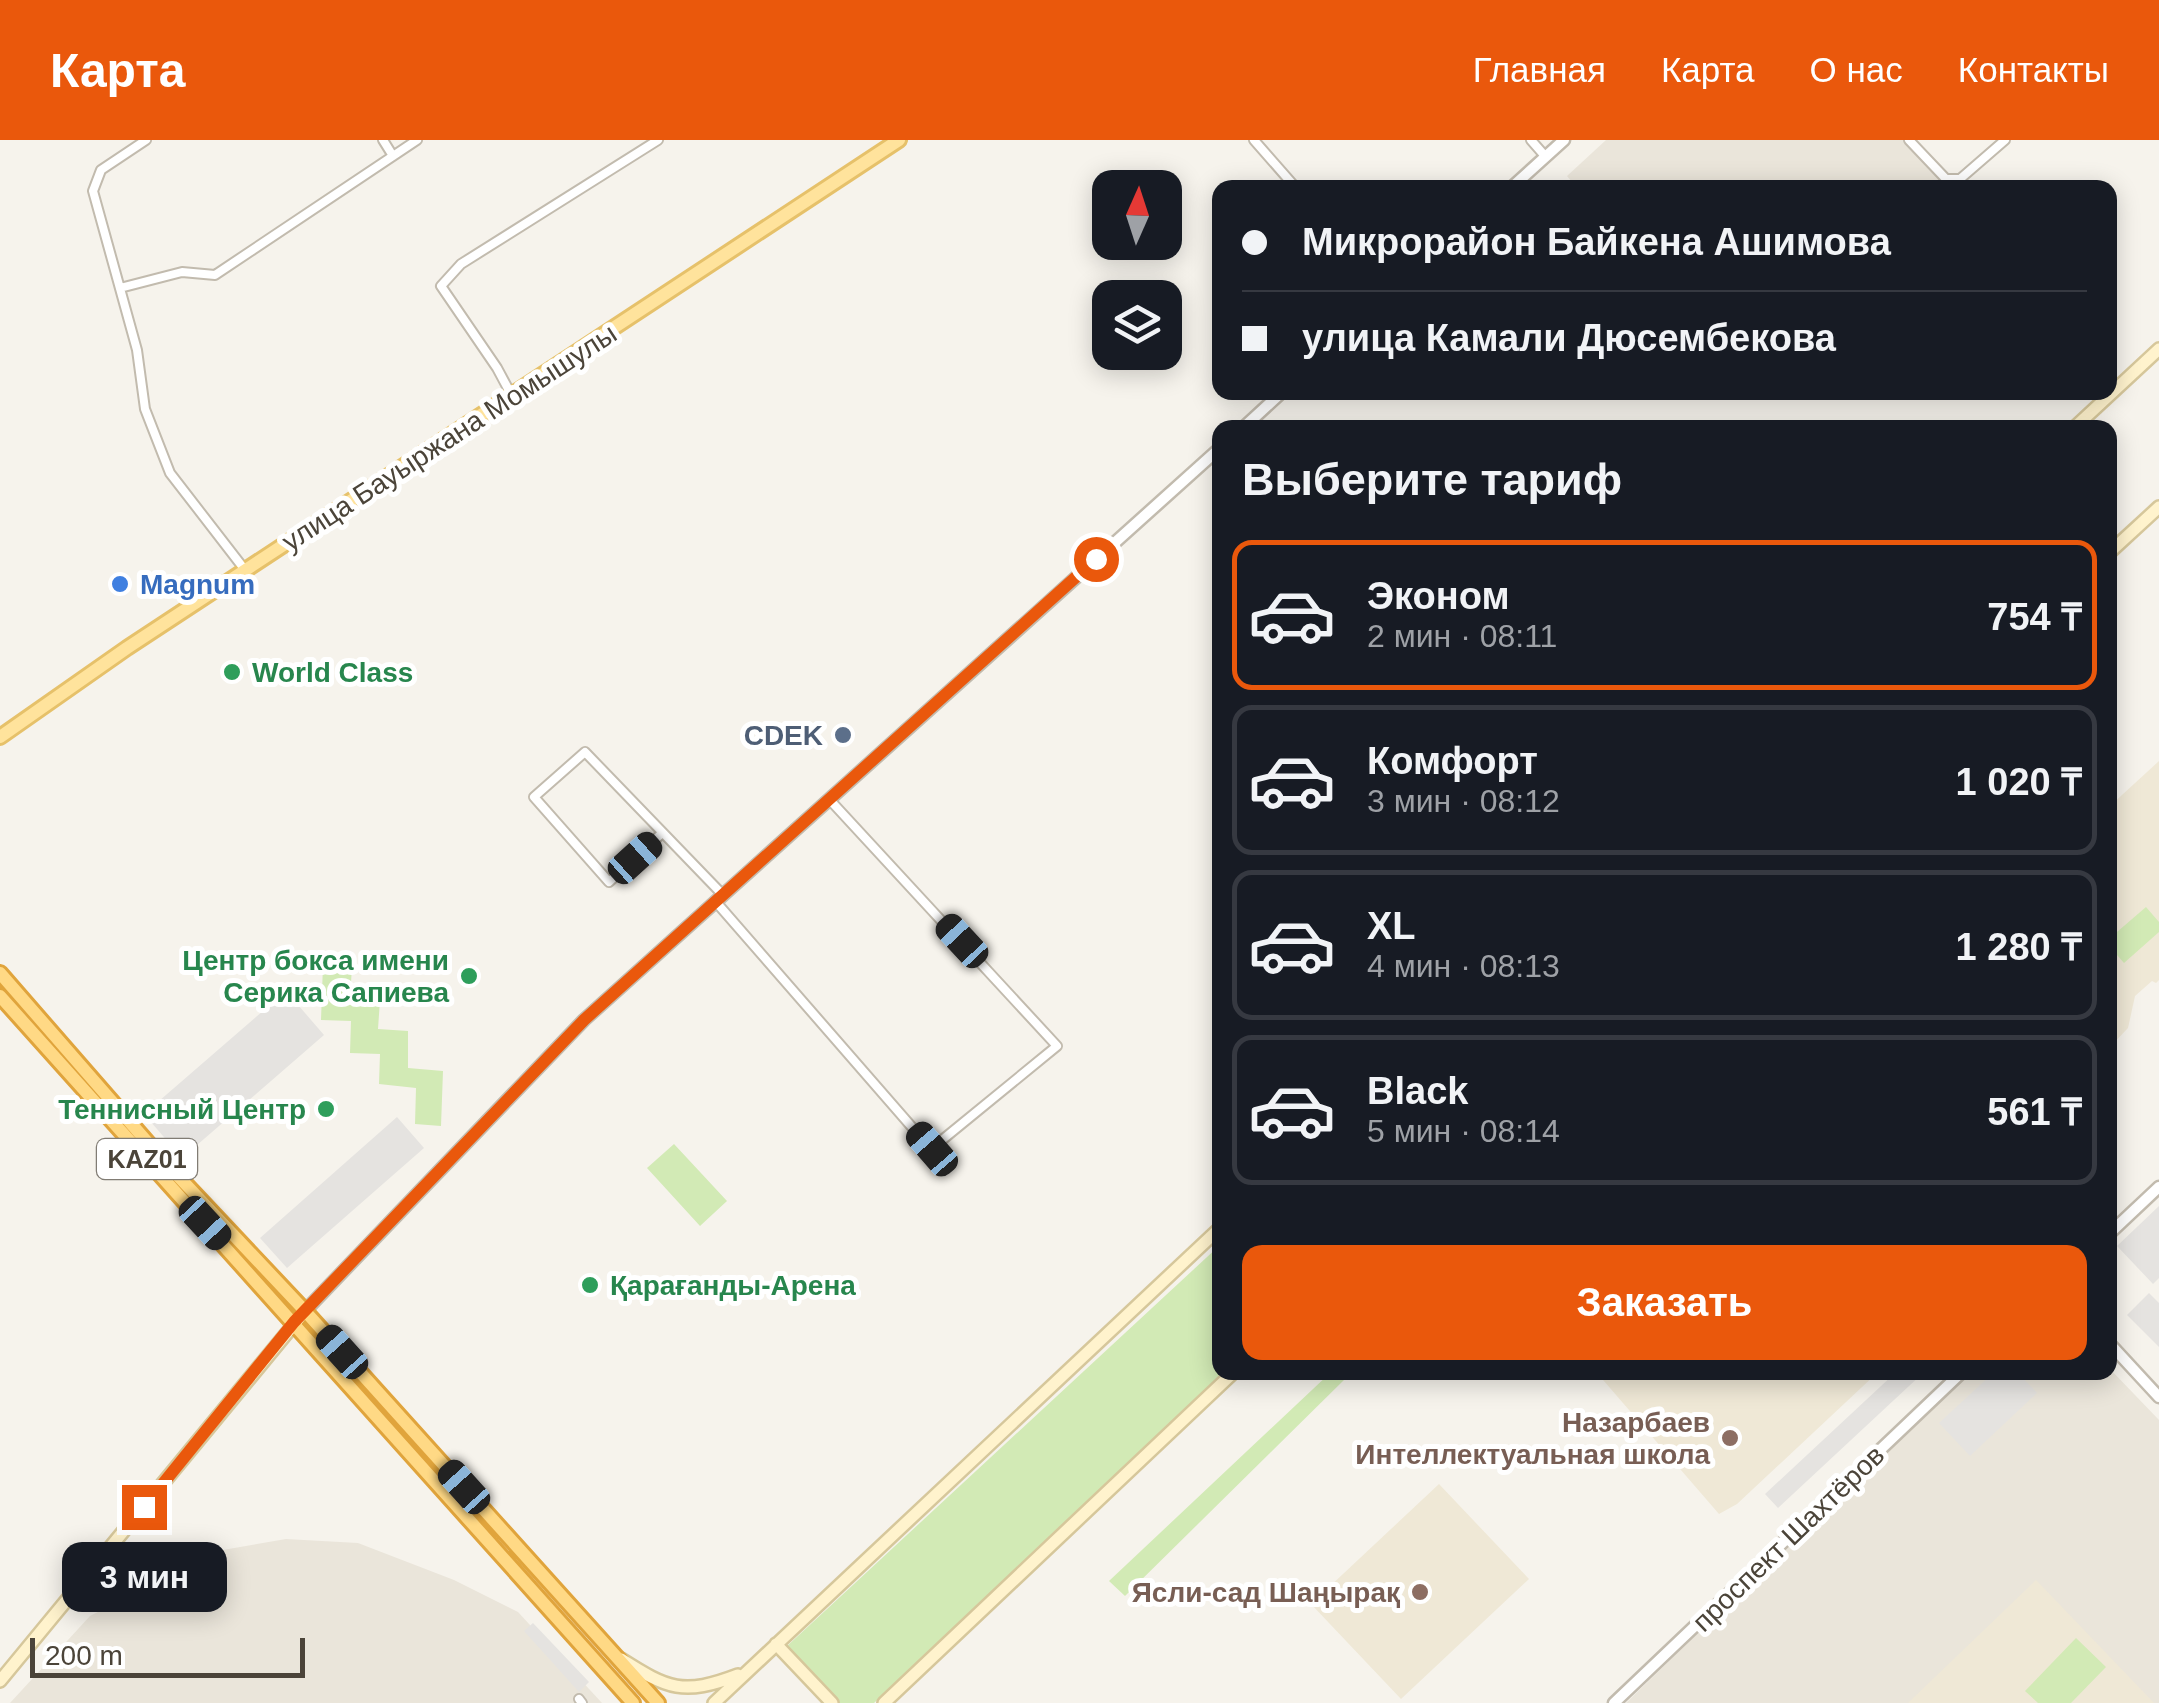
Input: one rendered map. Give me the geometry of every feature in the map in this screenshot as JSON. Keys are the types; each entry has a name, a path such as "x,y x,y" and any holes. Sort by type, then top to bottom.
{"highway":[{"name":"KАZ01","path":"0,973 162,1158 658,1703"},
{"name":"KАZ01","path":"0,996 633,1703"}],"main road":[{"name":"улица Бауыржана Момышулы","path":"0,737 245,570 900,140"},
{"path":"2117,388 2159,349"},
{"path":"2083,420 2104,400"},
{"path":"2117,546 2159,507"},
{"path":"714,1703 1212,1235"},
{"path":"0,1681 305,1311"},
{"path":"884,1703 1226,1380"},
{"path":"776,1644 832,1703"},
{"path":"613,1654 662,1684 696,1688 746,1672"}],"street":[{"path":"146,140 102,170 93,191 136,350 145,409 170,473 245,570"},
{"path":"383,140 393,156"},
{"path":"120,288 182,272 215,275 393,156 406,143 417,140"},
{"path":"512,396 441,286 462,264 658,140"},
{"path":"1254,140 1289,180"},
{"path":"1531,140 1545,156"},
{"path":"1519,180 1564,140"},
{"path":"1909,140 1946,179 1953,180 1960,179 2005,140"},
{"path":"1252,420 1273,400"},
{"path":"305,1311 566,1038 1212,455"},
{"path":"661,834 609,882 534,796 585,752 661,834 720,898 932,1149 1057,1046 830,799"},
{"path":"2117,1227 2159,1187"},
{"path":"2117,1352 2159,1397"},
{"name":"проспект Шахтёров","path":"1614,1703 1954,1380"}],"shaded area":[{"path":"1606,140 1905,140 1944,180 1570,180 1567,176"},
{"path":"2159,761 2159,980 2152,981 2135,996 2128,1028 2117,1040 2117,800"},
{"path":"286,991 324,1035 182,1158 144,1114"},
{"path":"397,1117 424,1148 287,1268 260,1238"},
{"path":"2159,1206 2159,1278 2153,1284 2117,1246"},
{"path":"2149,1293 2159,1303 2159,1347 2127,1315"},
{"path":"2117,1376 2159,1420 2159,1703 1626,1703 1957,1380 2117,1380"},
{"name":"Назарбаев Интеллектуальная школа","path":"1603,1380 1870,1380 1737,1504 1719,1514"},
{"path":"1887,1380 1915,1380 1778,1508 1765,1494"},
{"path":"1985,1380 2025,1380 2037,1393 1970,1456 1939,1423"},
{"name":"Ясли-сад Шаңырақ","path":"1439,1484 1529,1579 1401,1699 1311,1604"},
{"path":"286,1539 358,1543 454,1580 518,1612 602,1703 10,1703 90,1616 217,1551"},
{"path":"2036,1580 2154,1703 1908,1703"},
{"path":"533,1623 589,1682 579,1692 524,1631"}],"green space":[{"path":"2146,907 2159,922 2159,932 2124,963 2117,955 2117,932"},
{"path":"323,965 352,967 350,998 380,1000 378,1029 408,1031 408,1068 443,1071 441,1126 415,1124 416,1088 379,1084 380,1054 350,1053 351,1021 321,1020"},
{"path":"674,1144 727,1201 700,1226 647,1168"},
{"path":"1212,1252 1212,1380 1220,1380 874,1703 835,1703 786,1647"},
{"path":"1323,1380 1344,1380 1125,1596 1109,1581"},
{"path":"2076,1638 2106,1667 2071,1703 2038,1703 2025,1691"}],"place":[{"name":"Magnum","path":"120,584"},
{"name":"World Class","path":"232,672"},
{"name":"CDEK","path":"843,735"},
{"name":"Центр бокса имени Серика Сапиева","path":"469,976"},
{"name":"Теннисный Центр","path":"326,1109"},
{"name":"Қарағанды-Арена","path":"590,1285"},
{"name":"Назарбаев Интеллектуальная школа","path":"1730,1438"},
{"name":"Ясли-сад Шаңырақ","path":"1420,1592"}],"route":[{"path":"144,1507 294,1322 584,1020 1096,559"}]}
